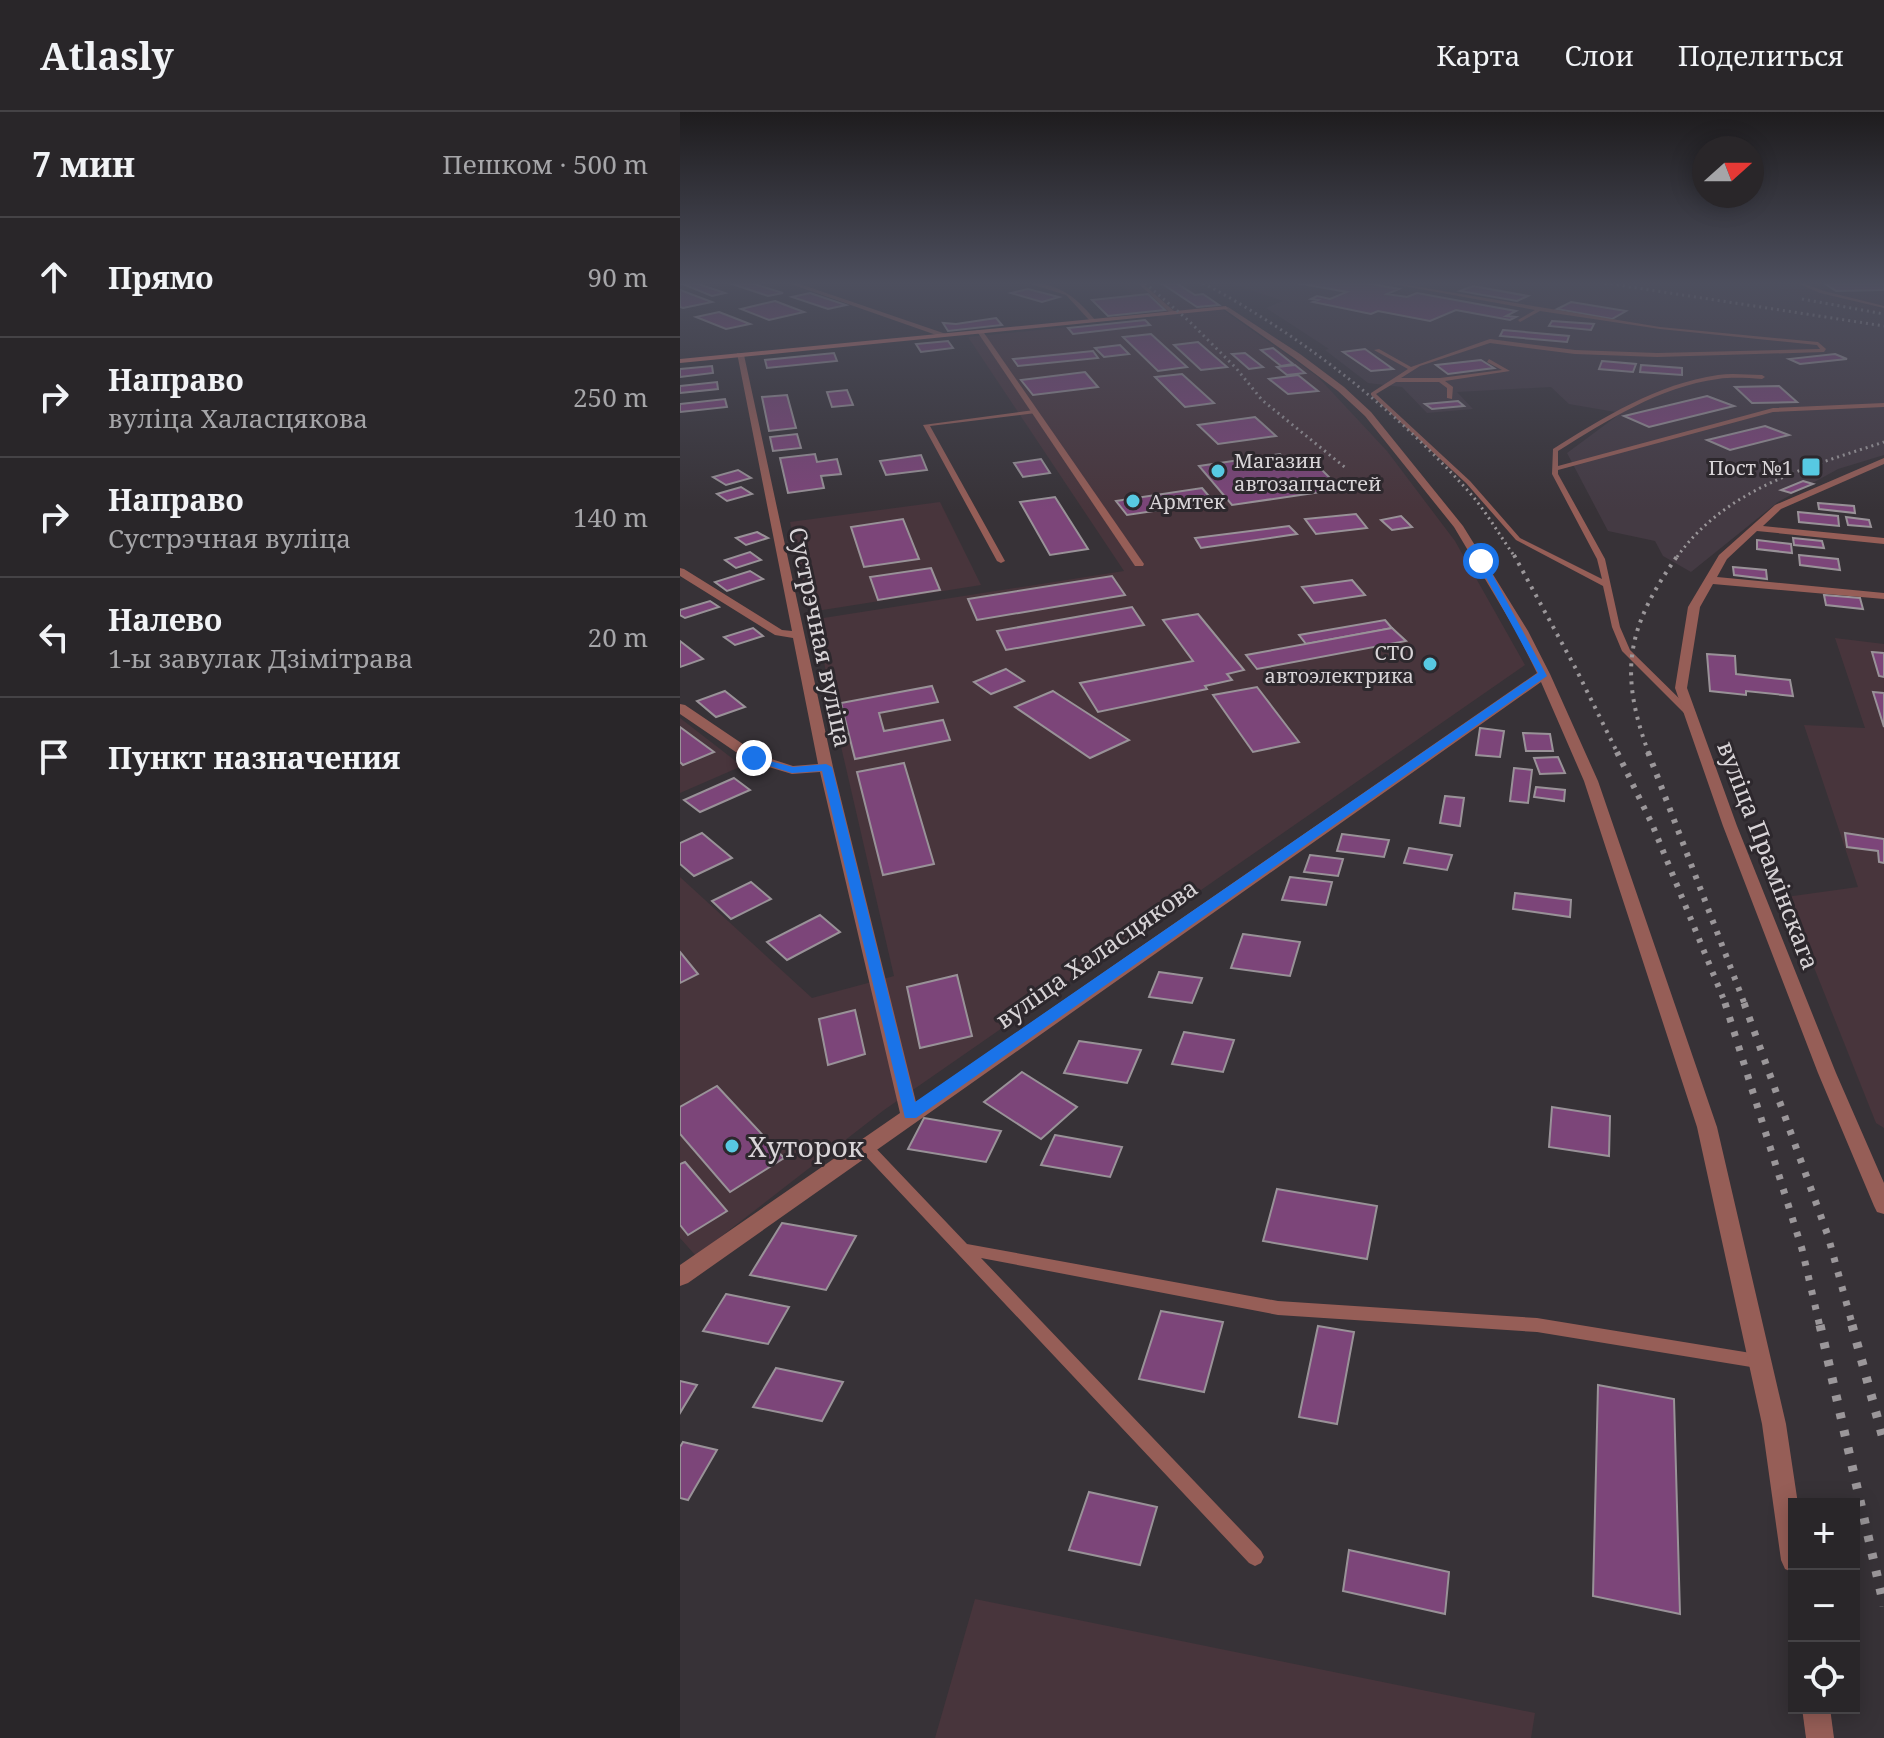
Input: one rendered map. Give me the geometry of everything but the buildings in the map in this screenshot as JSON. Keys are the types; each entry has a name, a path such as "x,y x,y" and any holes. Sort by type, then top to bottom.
{"street":[{"path":"680,361 701,359"},
{"name":"Сустрэчная вуліца","path":"741,359 826,767 910,1114"},
{"path":"997,359 1139,564"},
{"path":"1301,359 1368,414 1458,526 1522,631 1591,781 1707,1127 1757,1361 1774,1424 1788,1519"},
{"name":"вуліца Прамінскага","path":"1884,461 1778,507 1723,557 1694,607 1681,688 1730,826 1798,1001 1884,1204"},
{"path":"1755,528 1884,541"},
{"path":"680,571 779,633 799,635"},
{"path":"1710,580 1884,596"},
{"name":"вуліца Халасцякова","path":"682,1270 1544,674"},
{"path":"680,708 754,758 792,770 826,767"},
{"path":"1817,1714 1820,1738"}],"lane":[{"path":"1393,359 1411,369"},
{"path":"1440,359 1411,369 1373,394 1445,458 1518,539 1607,585"},
{"path":"1392,380 1440,380 1507,371 1489,361"},
{"path":"1691,714 1626,651 1616,627 1601,559 1555,469 1555,450 1617,412 1680,386 1719,377 1762,377"},
{"path":"1440,380 1450,387 1450,398"},
{"path":"1555,469 1773,410 1884,405"},
{"path":"1001,561 926,425 1034,412"},
{"path":"865,1146 1255,1557"},
{"path":"963,1249 1278,1308 1537,1325 1757,1361"}],"shaded area":[{"path":"983,359 1292,359 1318,377 1387,451 1455,541 1525,665 884,1110 696,1256 680,1238 680,877 812,998 894,976 831,703 817,619 1124,571"},
{"path":"1337,359 1884,359 1884,455 1838,469 1778,502 1691,572 1663,556 1655,541 1608,531 1567,453 1621,413 1569,404 1551,387 1457,392 1473,409 1427,413 1402,387 1368,383"},
{"path":"940,502 981,585 810,612 790,522"},
{"path":"1835,638 1884,644 1884,1128 1876,1123 1786,897 1858,887 1804,725 1865,728"},
{"path":"680,718 742,766 680,793"},
{"path":"975,1599 1535,1713 1531,1738 935,1738"}],"railway":[{"path":"1227,359 1262,400 1347,469"},
{"path":"1323,359 1378,403 1440,461 1487,515 1515,557"},
{"path":"1677,557 1719,513 1744,497 1798,471 1884,442"},
{"path":"1514,555 1618,754"},
{"path":"1649,754 1633,698 1633,650 1648,605 1678,555"},
{"path":"1617,752 1652,824 1726,1005"},
{"path":"1648,752 1745,1005"},
{"path":"1725,1003 1802,1249 1820,1327"},
{"path":"1744,1003 1828,1236 1853,1327"},
{"path":"1820,1325 1884,1606"},
{"path":"1852,1325 1884,1442"}],"place":[{"name":"Пост №1","path":"1811,467"},
{"name":"Магазин автозапчастей","path":"1218,471"},
{"name":"Армтек","path":"1133,501"},
{"name":"СТО автоэлектрика","path":"1430,664"},
{"name":"Хуторок","path":"732,1146"}],"route":[{"path":"754,758 792,770 826,767 910,1114 1544,674 1481,561"}]}
